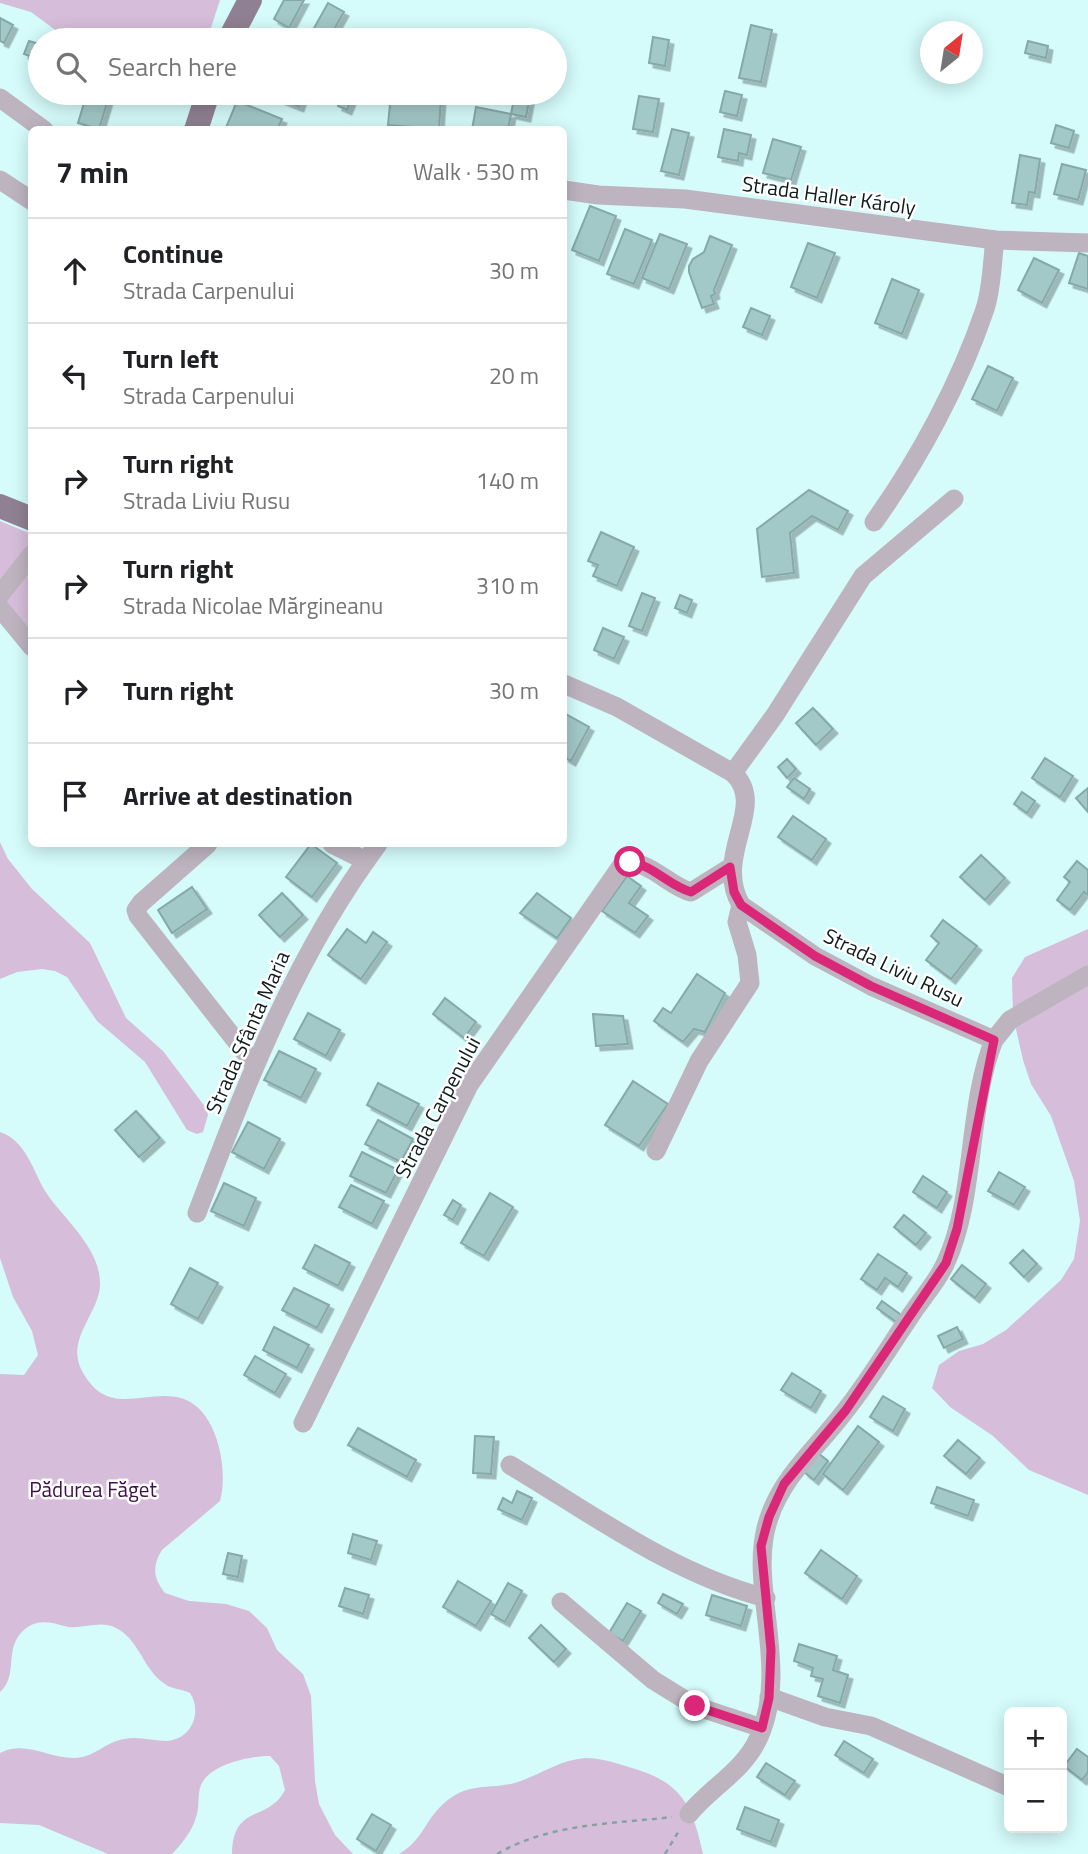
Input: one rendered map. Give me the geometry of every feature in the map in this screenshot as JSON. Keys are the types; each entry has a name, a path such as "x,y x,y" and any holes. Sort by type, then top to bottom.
{"main road":[{"path":"235,28 250,0"},
{"path":"197,126 204,105"},
{"path":"0,506 28,517"}],"street":[{"path":"0,98 38,126"},
{"path":"0,180 28,198"},
{"name":"Strada Haller Károly","path":"567,190 598,195 684,199 995,240 1088,243"},
{"path":"874,522 908,474 936,423 981,319 986,307 995,240"},
{"path":"733,773 775,715 863,576 954,499"},
{"path":"0,596 28,559"},
{"path":"0,608 28,642"},
{"path":"567,685 617,707 733,773 742,782 747,800 730,867 734,892 741,905 737,922 749,962 750,983 699,1061 656,1151"},
{"path":"205,847 141,903 138,916 254,1064"},
{"path":"338,847 366,861"},
{"name":"Strada Sfânta Maria","path":"197,1213 254,1064 295,974 376,847"},
{"name":"Strada Carpenului","path":"303,1423 469,1085 622,865 639,863 682,890 691,892 730,867"},
{"name":"Strada Liviu Rusu","path":"741,905 815,956 871,986 994,1040"},
{"path":"689,1814 701,1800 738,1770 762,1728 769,1698 771,1650 761,1546 769,1517 784,1484 846,1410 946,1263 957,1229 994,1040 1010,1020 1088,975"},
{"path":"510,1465 674,1563 721,1586 766,1598"},
{"path":"561,1602 653,1680 695,1706 762,1728"},
{"path":"769,1698 825,1717 871,1726 1004,1785"}],"path":[{"path":"497,1854 516,1843 568,1827 689,1814"},
{"path":"665,1854 689,1814"}],"green space":[{"path":"0,0 220,0 211,28 53,28 31,12 0,3"},
{"path":"0,521 28,533 28,653 0,619"},
{"path":"0,842 8,859 32,889 90,943 126,1018 163,1051 206,1108 208,1115 203,1132 197,1134 187,1130 145,1062 97,1021 67,977 42,969 17,972 0,979"},
{"path":"1088,929 1088,1495 1029,1470 993,1436 950,1407 932,1388 939,1365 959,1351 983,1344 1006,1330 1061,1280 1074,1259 1080,1221 1074,1181 1051,1116 1031,1084 1023,1060 1013,1016 1012,978 1025,957"},
{"name":"Pădurea Făget","path":"0,1132 17,1142 23,1150 47,1194 81,1236 95,1259 99,1272 98,1296 78,1348 82,1371 92,1385 102,1394 113,1398 177,1397 191,1402 211,1425 217,1440 223,1472 220,1501 162,1550 155,1567 156,1577 165,1593 189,1601 226,1604 249,1611 267,1628 277,1650 303,1674 311,1696 315,1781 319,1804 335,1835 353,1854 232,1854 238,1827 252,1815 270,1807 285,1790 279,1766 270,1756 231,1763 206,1778 201,1785 192,1827 172,1854 108,1854 39,1825 0,1823 0,1753 18,1748 74,1758 88,1755 124,1739 176,1739 189,1730 195,1716 195,1708 190,1693 167,1686 158,1678 124,1633 103,1625 70,1627 46,1622 25,1629 13,1648 9,1679 0,1692 0,1374 24,1375 38,1355 32,1331 13,1297 0,1258"},
{"path":"585,1758 608,1761 641,1771 669,1785 687,1805 703,1854 399,1854 413,1843 442,1805 461,1792 508,1785 559,1764"}],"building":[{"path":"284,0 304,0 289,28 274,19"},
{"path":"328,3 344,12 335,28 314,28"},
{"path":"0,18 13,25 4,43 0,41"},
{"path":"751,25 772,30 761,82 739,78"},
{"path":"653,37 669,40 665,66 649,63"},
{"path":"1028,41 1048,46 1046,58 1025,53"},
{"path":"725,91 742,95 737,116 720,112"},
{"path":"639,96 659,99 653,132 633,129"},
{"path":"83,105 106,105 100,126 78,123"},
{"path":"235,105 247,105 282,119 279,126 227,126"},
{"path":"338,105 349,105 347,110"},
{"path":"390,105 441,105 439,126 388,125"},
{"path":"513,105 528,105 526,117 511,114"},
{"path":"476,107 511,114 509,126 473,126"},
{"path":"1056,125 1074,131 1069,148 1051,143"},
{"path":"672,129 689,133 679,175 661,171"},
{"path":"724,129 751,135 747,155 739,153 738,161 718,157"},
{"path":"773,139 801,147 791,180 763,173"},
{"path":"1020,155 1040,159 1035,193 1029,192 1027,205 1012,203"},
{"path":"1062,164 1086,170 1078,200 1054,194"},
{"path":"590,206 616,216 599,261 572,250"},
{"path":"625,229 652,240 634,284 607,274"},
{"path":"660,234 687,244 669,289 642,278"},
{"path":"710,236 732,245 714,290 715,294 711,296 714,304 702,308 689,266 693,259 704,252"},
{"path":"808,243 835,253 817,298 791,287"},
{"path":"1079,253 1088,256 1088,289 1069,283"},
{"path":"1034,258 1059,270 1042,303 1018,290"},
{"path":"892,279 919,290 902,334 875,323"},
{"path":"751,308 770,316 762,335 743,327"},
{"path":"988,366 1013,378 997,411 972,399"},
{"path":"809,490 848,511 838,530 812,516 790,533 794,573 762,577 757,529"},
{"path":"601,532 634,547 617,586 593,576 598,565 588,561"},
{"path":"642,593 655,598 642,631 629,626"},
{"path":"680,595 692,600 687,613 675,608"},
{"path":"603,628 624,637 614,659 594,650"},
{"path":"813,708 833,729 816,745 796,723"},
{"path":"567,715 589,727 571,761 567,759"},
{"path":"1045,758 1073,776 1060,797 1032,778"},
{"path":"787,759 796,769 787,778 778,767"},
{"path":"794,778 810,789 804,799 787,787"},
{"path":"1088,788 1088,812 1076,798"},
{"path":"1022,792 1035,801 1027,813 1014,804"},
{"path":"793,816 826,839 812,860 778,837"},
{"path":"309,847 315,847 337,863 312,897 286,877"},
{"path":"981,855 1005,878 985,900 960,877"},
{"path":"1077,861 1088,870 1088,895 1084,892 1070,910 1057,900 1070,882 1064,877"},
{"path":"627,876 641,886 629,903 648,916 635,933 602,911"},
{"path":"192,887 207,909 172,933 158,910"},
{"path":"282,893 303,915 280,937 259,915"},
{"path":"537,893 571,918 557,938 520,913"},
{"path":"943,920 977,946 951,979 926,960 939,943 931,936"},
{"path":"347,929 366,943 373,932 387,942 361,979 328,955"},
{"path":"697,974 725,993 705,1032 694,1029 683,1042 654,1021 663,1008 671,1013"},
{"path":"445,998 476,1022 464,1038 433,1014"},
{"path":"308,1013 340,1030 326,1056 294,1039"},
{"path":"593,1014 623,1016 628,1044 596,1046"},
{"path":"279,1051 316,1069 301,1098 264,1080"},
{"path":"633,1081 668,1104 639,1146 605,1125"},
{"path":"378,1083 419,1104 407,1126 367,1105"},
{"path":"136,1111 160,1138 139,1157 115,1130"},
{"path":"378,1120 413,1139 401,1162 365,1144"},
{"path":"248,1122 280,1139 264,1169 232,1152"},
{"path":"362,1152 398,1170 386,1193 350,1176"},
{"path":"999,1172 1025,1187 1014,1205 988,1191"},
{"path":"923,1176 947,1192 937,1208 913,1192"},
{"path":"224,1183 256,1198 244,1226 211,1211"},
{"path":"351,1185 384,1201 372,1224 339,1207"},
{"path":"490,1193 513,1207 484,1256 461,1243"},
{"path":"453,1200 461,1205 453,1220 444,1215"},
{"path":"904,1215 926,1233 916,1245 894,1227"},
{"path":"315,1245 350,1263 338,1286 303,1268"},
{"path":"1023,1250 1037,1264 1024,1277 1010,1263"},
{"path":"878,1254 907,1273 898,1287 885,1278 877,1290 861,1279"},
{"path":"962,1265 986,1284 975,1298 951,1279"},
{"path":"190,1268 218,1283 198,1319 171,1304"},
{"path":"294,1288 329,1305 317,1328 282,1310"},
{"path":"882,1301 904,1317 899,1324 877,1308"},
{"path":"274,1327 309,1345 297,1368 263,1350"},
{"path":"957,1327 963,1339 944,1348 938,1336"},
{"path":"255,1356 286,1374 275,1393 244,1375"},
{"path":"792,1373 821,1391 811,1408 781,1390"},
{"path":"883,1396 905,1409 893,1431 870,1417"},
{"path":"858,1426 879,1442 843,1490 823,1474"},
{"path":"358,1428 416,1460 407,1477 348,1445"},
{"path":"475,1436 494,1437 491,1474 473,1473"},
{"path":"958,1440 980,1458 966,1474 944,1456"},
{"path":"818,1453 828,1461 814,1480 804,1472"},
{"path":"937,1487 974,1500 968,1516 931,1503"},
{"path":"517,1491 532,1498 522,1520 498,1509 503,1498 512,1503"},
{"path":"353,1534 377,1541 371,1560 348,1553"},
{"path":"821,1550 857,1576 842,1599 805,1573"},
{"path":"228,1553 242,1556 238,1577 223,1574"},
{"path":"458,1581 491,1601 476,1626 443,1607"},
{"path":"508,1583 522,1591 505,1622 491,1614"},
{"path":"345,1588 369,1595 363,1614 339,1606"},
{"path":"663,1594 683,1604 677,1614 658,1603"},
{"path":"712,1595 747,1606 741,1626 706,1615"},
{"path":"627,1603 641,1611 623,1641 609,1633"},
{"path":"541,1625 566,1649 554,1662 529,1638"},
{"path":"799,1644 837,1656 833,1670 848,1675 840,1703 818,1696 823,1679 811,1676 813,1668 794,1661"},
{"path":"844,1741 873,1759 864,1773 835,1755"},
{"path":"1077,1749 1088,1757 1088,1772 1082,1780 1067,1768 1067,1762"},
{"path":"766,1763 795,1781 785,1795 757,1777"},
{"path":"745,1807 779,1820 771,1842 737,1829"},
{"path":"372,1814 391,1825 376,1851 357,1839"}],"route":[{"path":"630,862 639,863 682,890 691,892 730,867 734,892 741,905 815,956 871,986 994,1040 990,1048 957,1229 946,1263 846,1410 784,1484 769,1517 761,1546 771,1650 769,1698 762,1728 695,1706"}]}
